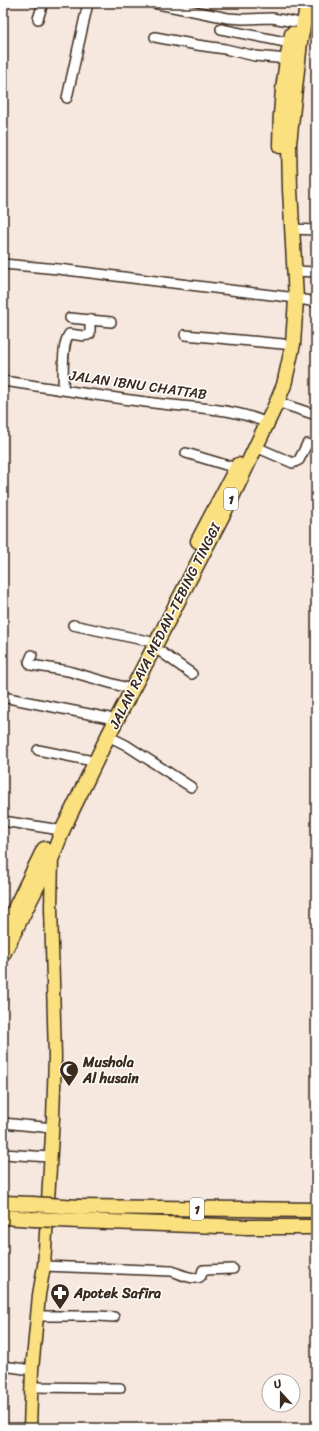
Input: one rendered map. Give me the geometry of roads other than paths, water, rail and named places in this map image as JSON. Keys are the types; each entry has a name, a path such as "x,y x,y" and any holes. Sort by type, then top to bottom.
{"highway":[{"name":"JALAN RAYA MEDAN-TEBING TINGGI","path":"3,933 63,829 214,508 236,468 277,402 284,385 293,344 292,298 287,277 281,201 281,101 290,43 300,3"},
{"name":"JALAN RAYA MEDAN-TEBING TINGGI","path":"3,954 46,882 48,853 54,829 124,687 151,644 232,497 256,447 278,373 292,298 295,271 292,229 290,136 300,42 308,3"},
{"name":"1","path":"3,1203 32,1204 79,1214 247,1227 316,1227"},
{"name":"1","path":"3,1217 34,1219 79,1214 316,1210"}],"main road":[{"path":"30,1428 32,1370 39,1295 44,1266 53,1128 55,1057 52,954 46,882"}],"street":[{"path":"38,20 43,3"},
{"path":"67,98 88,3"},
{"path":"153,3 228,18 272,18 295,22"},
{"path":"222,28 290,43"},
{"path":"155,37 256,56 287,59"},
{"path":"292,229 316,230"},
{"path":"3,264 58,269 316,302"},
{"path":"295,271 316,272"},
{"path":"70,318 111,322"},
{"path":"63,390 65,348 68,336 69,334 85,336 90,334 90,320"},
{"path":"185,335 283,344"},
{"name":"JALAN IBNU CHATTAB","path":"3,381 124,400 229,411 264,421"},
{"path":"277,402 316,415"},
{"path":"256,447 293,463 299,460 303,455 307,444"},
{"path":"186,453 236,468"},
{"path":"73,625 151,644 192,674"},
{"path":"32,655 29,662 31,665 68,671 124,687"},
{"path":"3,696 109,718"},
{"path":"108,736 126,745 191,787"},
{"path":"38,750 88,760"},
{"path":"3,821 54,829"},
{"path":"3,1123 53,1128"},
{"path":"3,1154 50,1157"},
{"path":"44,1266 172,1271 189,1277 198,1278 204,1270 233,1269"},
{"path":"38,1316 98,1316 114,1318"},
{"path":"3,1366 32,1370"},
{"path":"31,1386 120,1388"}],"place":[{"name":"Mushola Al husain","path":"69,1087"},
{"name":"Apotek Safira","path":"60,1310"}]}
